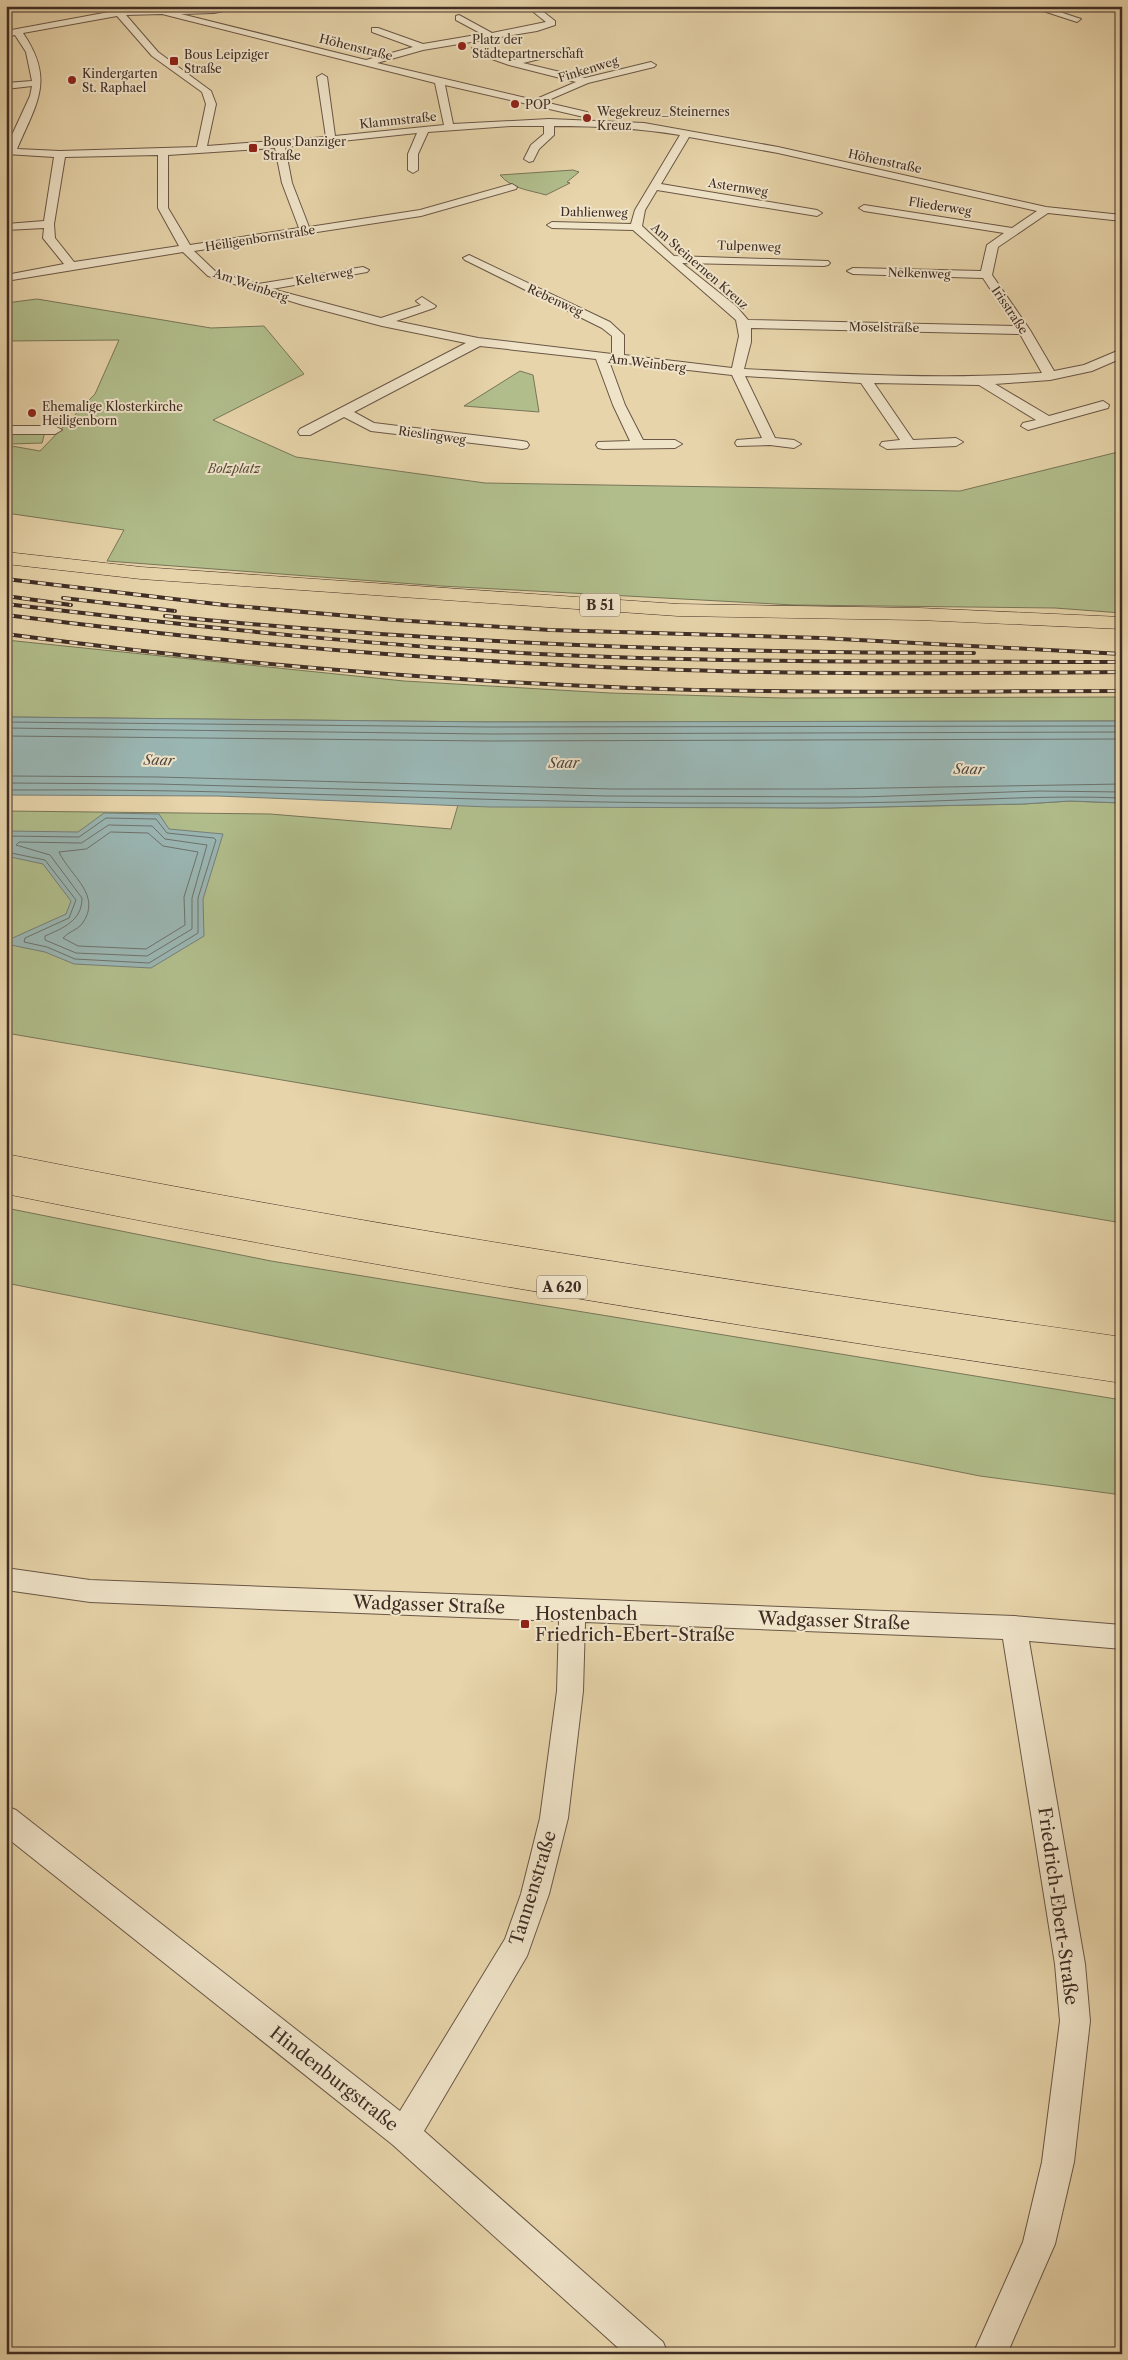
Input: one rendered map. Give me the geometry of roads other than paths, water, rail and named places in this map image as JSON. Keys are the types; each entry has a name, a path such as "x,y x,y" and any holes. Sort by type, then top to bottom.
{"main road":[{"name":"B 51","path":"6,558 80,568 678,610 919,614 1122,624"},
{"name":"A 620","path":"6,1164 371,1234 608,1273 1122,1349"},
{"name":"A 620","path":"6,1184 365,1254 628,1298 1122,1371"}],"street":[{"path":"6,34 119,13 164,12 244,6"},
{"path":"366,63 422,46 537,28 552,23 530,6"},
{"path":"1032,6 1077,19"},
{"path":"100,8 119,13 155,54 206,91 211,104 201,150"},
{"name":"Höhenstraße","path":"164,12 439,81 602,118"},
{"path":"459,18 489,35"},
{"path":"374,30 422,46"},
{"path":"9,151 35,96 37,83 31,52 18,31"},
{"path":"475,50 512,63 585,81"},
{"path":"512,63 566,50"},
{"name":"Finkenweg","path":"538,104 585,81 651,65"},
{"path":"322,77 331,140"},
{"path":"439,81 450,127"},
{"path":"6,86 37,83"},
{"path":"529,158 535,147 549,135 547,122 538,104"},
{"name":"Klammstraße","path":"9,151 60,154 201,150 331,140 450,127 547,122 644,126"},
{"name":"Höhenstraße","path":"644,126 778,150 1046,210 1122,218"},
{"path":"414,170 411,161 413,149 424,130"},
{"name":"Am Steinernen Kreuz","path":"686,133 640,210 636,227 650,242 672,258 732,310 744,324 745,343 736,372"},
{"path":"279,144 288,183 305,231"},
{"name":"Am Weinberg","path":"163,152 163,208 187,250 212,274 256,288 382,322 478,342 602,358 736,372 865,379 982,380 1050,376 1088,368 1122,353"},
{"path":"60,154 49,224 49,238 70,266"},
{"name":"Asternweg","path":"654,186 817,213"},
{"name":"Heiligenbornstraße","path":"6,278 70,266 187,250 421,213 512,187"},
{"name":"Fliederweg","path":"864,208 1012,231"},
{"name":"Irisstraße","path":"1046,210 993,245 986,275 1024,330 1050,376"},
{"path":"6,227 49,224"},
{"name":"Dahlienweg","path":"552,225 636,227"},
{"name":"Rebenweg","path":"469,258 606,325 618,335 618,359"},
{"name":"Tulpenweg","path":"672,258 824,263"},
{"name":"Kelterweg","path":"256,288 363,270"},
{"name":"Nelkenweg","path":"852,271 986,275"},
{"path":"382,322 430,306 422,301"},
{"name":"Moselstraße","path":"744,324 1024,330"},
{"path":"305,432 478,342"},
{"path":"602,358 619,405 640,445"},
{"path":"736,372 770,441"},
{"path":"865,379 909,444"},
{"path":"982,380 1048,421"},
{"path":"1028,426 1103,405"},
{"name":"Rieslingweg","path":"345,412 371,427 522,445"},
{"path":"6,430 55,430"},
{"path":"742,443 770,441 794,444"},
{"path":"887,445 956,442"},
{"path":"603,445 675,444"},
{"name":"Wadgasser Straße","path":"6,1579 90,1591 572,1612 1014,1628 1122,1637"},
{"name":"Tannenstraße","path":"404,2134 517,1946 535,1894 554,1818 570,1691 572,1612"},
{"name":"Friedrich-Ebert-Straße","path":"990,2354 1040,2244 1058,2162 1075,2021 1070,1964 1014,1628"},
{"name":"Hindenburgstraße","path":"6,1819 404,2134 651,2354"}],"water":[{"name":"Saar","path":"6,717 489,722 1122,721 1122,803 1070,801 1023,804 828,808 490,807 218,796 6,795"},
{"path":"104,813 159,814 169,829 223,834 203,899 204,936 151,968 74,964 45,952 6,944 6,941 66,914 71,901 43,864 6,856 6,831 78,832"}],"railway":[{"path":"6,579 224,605 395,620 550,630 821,638 1122,654"},
{"path":"6,596 71,605"},
{"path":"63,598 175,611"},
{"path":"6,604 308,637 535,654 739,660 1122,662"},
{"path":"6,615 175,635 344,651 514,663 794,673 1122,672"},
{"path":"165,616 367,633 569,645 872,653 974,653"},
{"path":"6,634 240,661 397,675 554,685 755,691 1122,691"}],"place":[{"name":"Platz der Städtepartnerschaft","path":"462,46"},
{"name":"Bous Leipziger Straße","path":"174,61"},
{"name":"Kindergarten St. Raphael","path":"72,80"},
{"name":"POP","path":"515,104"},
{"name":"Wegekreuz_Steinernes Kreuz","path":"587,118"},
{"name":"Bous Danziger Straße","path":"253,148"},
{"name":"Ehemalige Klosterkirche Heiligenborn","path":"32,413"},
{"name":"Hostenbach Friedrich-Ebert-Straße","path":"525,1624"}],"park label":[{"name":"Bolzplatz","path":"234,468"}]}
